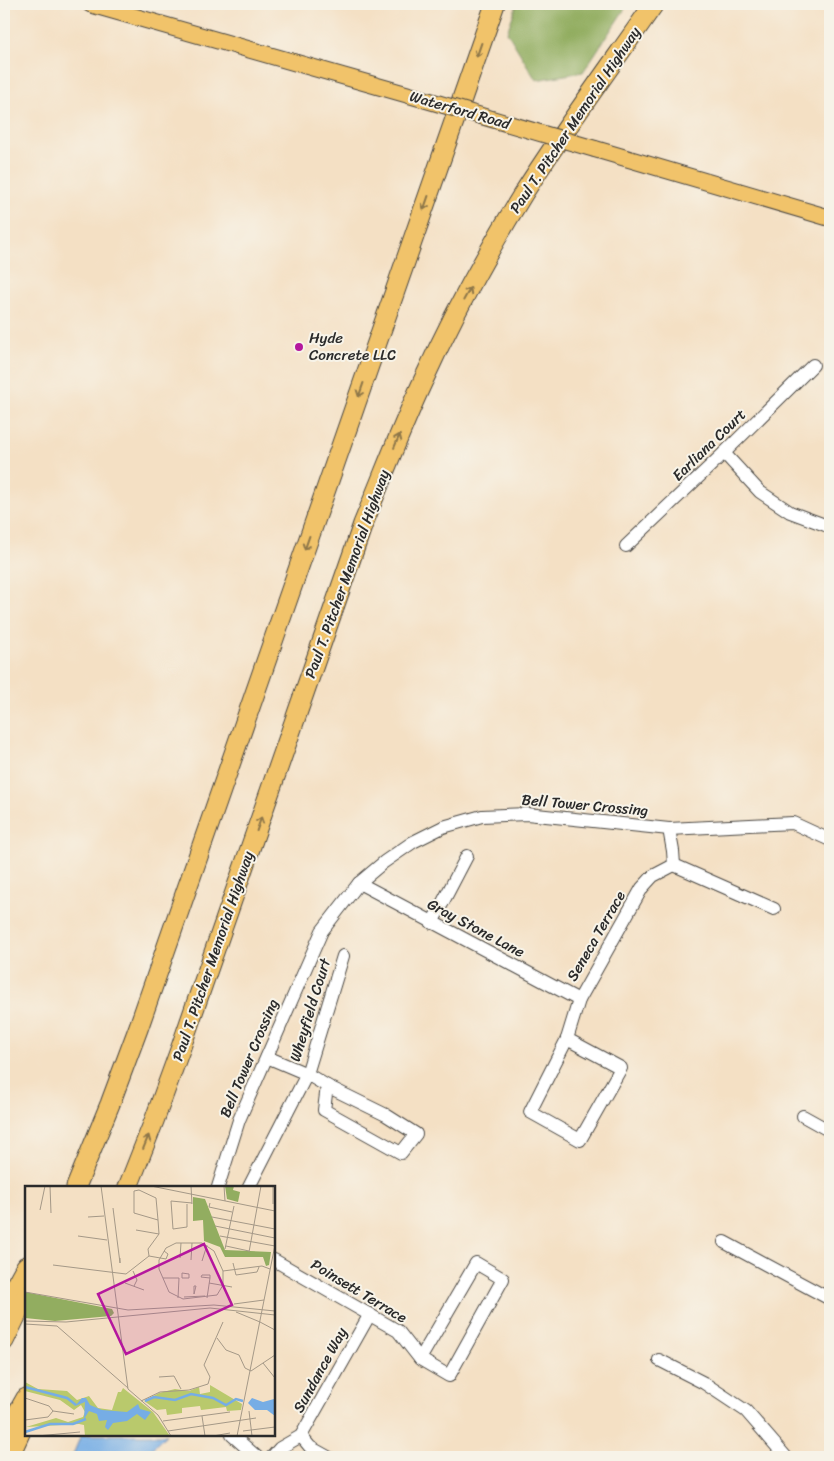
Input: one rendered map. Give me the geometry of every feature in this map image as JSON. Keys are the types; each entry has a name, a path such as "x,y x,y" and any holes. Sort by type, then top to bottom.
{"highway":[{"path":"76,1186 138,1029 495,4"},
{"name":"Paul T. Pitcher Memorial Highway","path":"128,1186 181,1047 364,524 423,380 462,302 523,195 554,146 654,4"},
{"path":"4,1306 25,1268"},
{"path":"4,1341 25,1298"},
{"path":"4,1437 25,1400"},
{"path":"9,1457 25,1422"}],"main road":[{"name":"Waterford Road","path":"90,4 830,218"}],"street":[{"name":"Earliana Court","path":"626,546 813,365"},
{"path":"724,453 760,492 790,512 825,526 830,526"},
{"name":"Bell Tower Crossing","path":"218,1186 239,1120 322,932 359,883 384,862 413,842 443,827 482,816 527,814 669,829 793,823 830,840"},
{"path":"669,829 674,865 774,909"},
{"path":"432,923 467,856"},
{"name":"Seneca Terrace","path":"567,1039 621,1068 580,1140 530,1112 567,1039 579,1000 642,888 653,876 674,865"},
{"name":"Gray Stone Lane","path":"359,883 579,1000"},
{"name":"Wheyfield Court","path":"250,1186 308,1074 343,956"},
{"path":"267,1057 308,1074 327,1086 386,1115 416,1134 402,1153 324,1110 327,1086"},
{"path":"803,1116 830,1131"},
{"path":"724,1242 830,1300"},
{"name":"Poinsett Terrace","path":"275,1261 398,1331 420,1359 449,1376 503,1279 476,1263 420,1359"},
{"name":"Sundance Way","path":"272,1457 280,1448 301,1436 370,1314"},
{"path":"659,1360 704,1383 746,1412 786,1457"},
{"path":"233,1436 257,1457"},
{"path":"301,1436 310,1447 328,1457"}],"green space":[{"path":"517,4 628,4 583,72 536,80 507,32"}],"water":[{"path":"81,1436 165,1436 143,1457 72,1457"}],"place":[{"name":"Hyde Concrete LLC","path":"299,347"}]}
